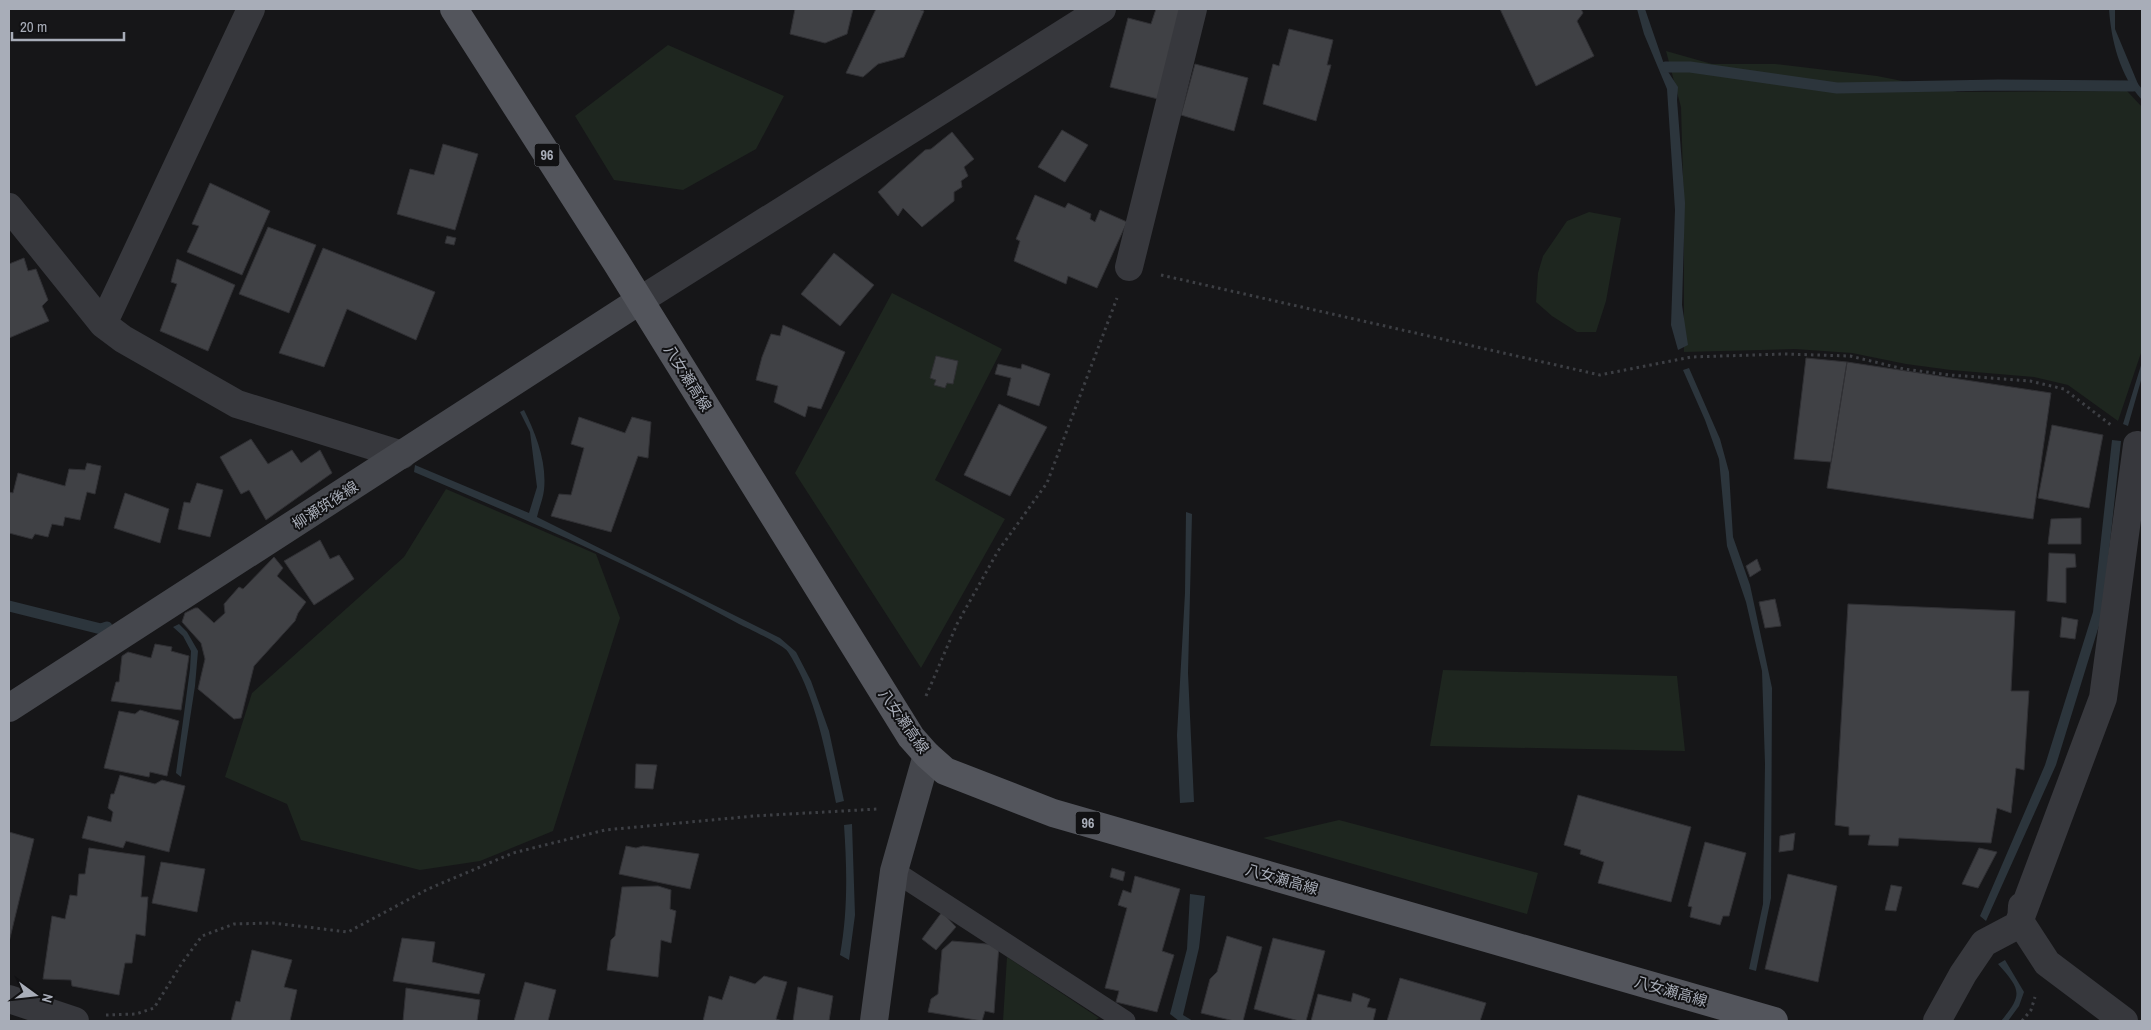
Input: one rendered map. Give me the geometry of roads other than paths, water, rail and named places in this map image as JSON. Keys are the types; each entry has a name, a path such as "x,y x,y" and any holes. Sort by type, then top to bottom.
{"main road":[{"name":"八女瀬高線","path":"454,9 640,301 911,737 927,756 945,771 1054,813 1774,1021"},
{"name":"柳瀬筑後線","path":"9,708 640,301"},
{"path":"874,1021 894,871 927,756"}],"street":[{"path":"103,324 251,9"},
{"path":"640,301 1102,9"},
{"path":"1129,268 1193,9"},
{"path":"9,207 103,324 123,339 237,404 402,456"},
{"path":"1938,1021 1963,974 1984,943 2018,925 2103,698 2137,445"},
{"path":"2124,1021 2047,963 2020,923 2023,895 2095,716 2121,636 2142,530"},
{"path":"9,999 75,1021"}],"lane":[{"path":"894,871 1125,1021"}],"waterway":[{"path":"1665,67 1690,67 1837,88 1998,85 2133,86"},
{"path":"9,606 101,629 107,627"}]}
